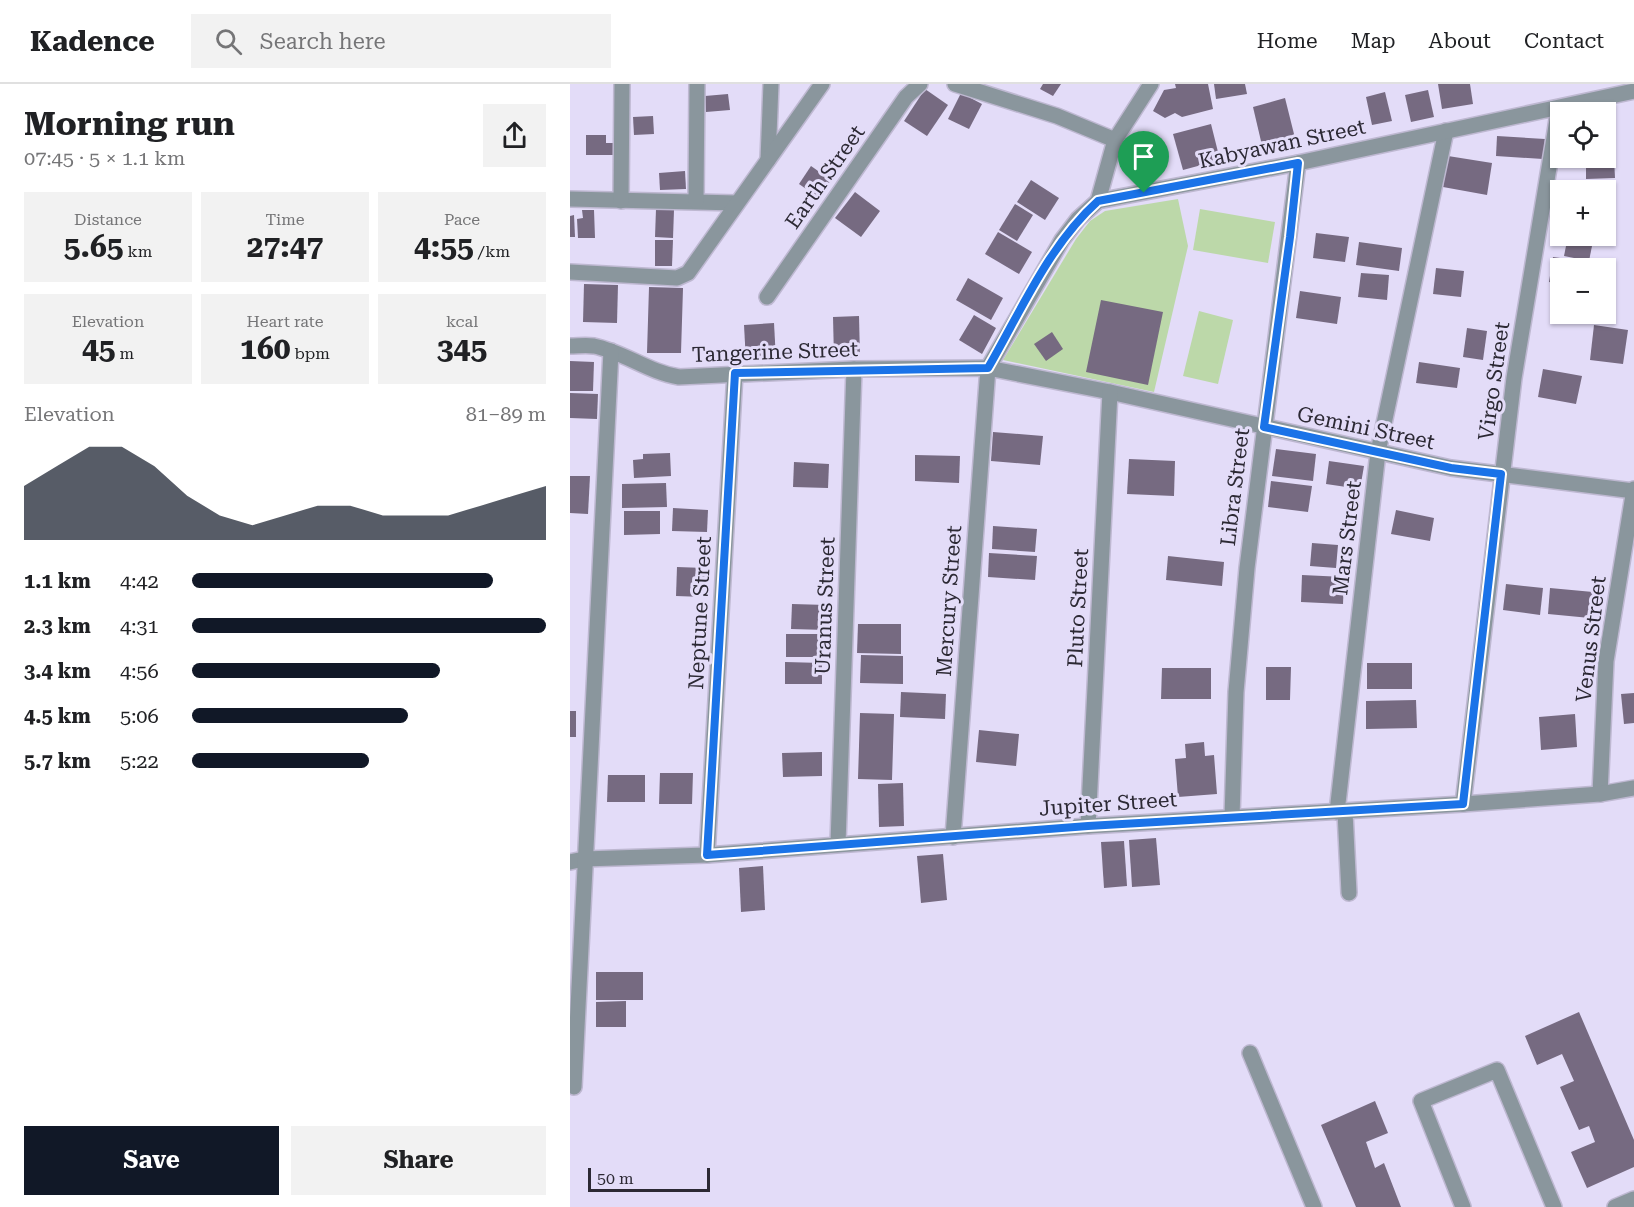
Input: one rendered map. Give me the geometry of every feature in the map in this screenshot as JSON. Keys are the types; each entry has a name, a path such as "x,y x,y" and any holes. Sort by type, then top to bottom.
{"street":[{"path":"621,201 622,84"},
{"path":"696,201 697,84"},
{"path":"768,160 771,84"},
{"path":"570,272 682,278 688,273 822,84"},
{"name":"Earth Street","path":"767,297 906,97 920,84"},
{"path":"955,84 1057,116 1115,140"},
{"path":"988,368 1062,240 1078,219 1098,201 1115,140 1151,84"},
{"name":"Kabyawan Street","path":"1585,102 1634,91"},
{"name":"Kabyawan Street","path":"1098,201 1298,163 1550,110"},
{"name":"Mars Street","path":"1349,893 1341,812 1378,453 1446,131"},
{"name":"Virgo Street","path":"1463,804 1514,378 1550,162"},
{"name":"Libra Street","path":"1232,817 1246,568 1298,163"},
{"path":"570,199 737,203"},
{"name":"Tangerine Street","path":"570,346 592,346 611,351 663,375 679,377 854,369 988,368"},
{"path":"574,1087 577,860 611,351"},
{"name":"Gemini Street","path":"988,368 1110,392 1451,468 1634,490"},
{"name":"Mercury Street","path":"953,837 988,368"},
{"name":"Uranus Street","path":"838,844 854,369"},
{"name":"Neptune Street","path":"707,855 735,373"},
{"name":"Pluto Street","path":"1088,826 1110,392"},
{"name":"Venus Street","path":"1600,794 1606,661 1634,490"},
{"name":"Jupiter Street","path":"577,860 707,855 1088,826 1463,804 1600,794 1634,788"},
{"path":"1250,1053 1314,1207"},
{"path":"1463,1207 1421,1101 1497,1070 1554,1207"},
{"path":"1615,1207 1634,1199"}],"green space":[{"path":"1178,199 1188,246 1154,392 1003,360 1076,239 1090,221 1105,211"},
{"path":"1200,209 1275,222 1268,263 1193,250"},
{"path":"1199,311 1233,320 1218,384 1183,376"}],"building":[{"path":"1043,84 1061,84 1053,96 1040,89"},
{"path":"1175,84 1208,84 1213,109 1182,117 1175,113 1165,118 1153,111 1164,90 1176,88"},
{"path":"1214,84 1245,84 1247,94 1216,99"},
{"path":"1438,84 1470,84 1473,104 1442,109"},
{"path":"925,89 948,105 927,136 904,121"},
{"path":"1428,90 1434,117 1411,122 1405,95"},
{"path":"1385,92 1392,121 1372,125 1366,97"},
{"path":"961,93 982,104 969,129 948,119"},
{"path":"728,94 730,110 706,112 705,96"},
{"path":"1285,98 1297,146 1264,154 1253,107"},
{"path":"653,116 654,134 634,135 633,117"},
{"path":"1211,124 1220,160 1183,170 1173,134"},
{"path":"586,135 606,135 606,143 613,143 613,155 586,155"},
{"path":"1497,136 1545,139 1543,159 1496,156"},
{"path":"1448,156 1492,163 1487,195 1443,187"},
{"path":"811,166 831,180 819,198 799,184"},
{"path":"1586,168 1614,168 1615,178 1586,179"},
{"path":"685,171 686,189 660,190 659,173"},
{"path":"1031,180 1059,198 1045,220 1017,202"},
{"path":"855,192 880,211 861,237 835,218"},
{"path":"1015,204 1033,215 1017,241 999,230"},
{"path":"656,209 674,210 673,238 655,237"},
{"path":"582,210 594,210 595,238 578,238 577,219 583,218"},
{"path":"574,215 575,237 570,237 570,216"},
{"path":"998,232 1032,252 1019,274 985,254"},
{"path":"1316,233 1349,237 1345,262 1313,258"},
{"path":"655,240 673,240 672,266 655,266"},
{"path":"1359,242 1402,248 1399,271 1356,265"},
{"path":"1566,246 1592,246 1590,258 1564,256"},
{"path":"1436,268 1464,271 1461,297 1433,294"},
{"path":"1361,273 1389,275 1387,300 1358,297"},
{"path":"968,278 1003,298 991,320 956,300"},
{"path":"584,284 618,285 617,323 583,322"},
{"path":"649,287 683,288 681,353 647,353"},
{"path":"1300,291 1341,297 1337,324 1296,318"},
{"path":"1101,300 1163,312 1148,385 1086,372"},
{"path":"974,315 996,328 982,354 959,340"},
{"path":"859,316 860,357 834,358 833,317"},
{"path":"774,323 776,360 746,362 744,325"},
{"path":"1594,325 1628,330 1623,364 1590,360"},
{"path":"1467,328 1487,331 1483,360 1463,357"},
{"path":"1052,332 1063,349 1046,361 1034,344"},
{"path":"570,361 594,362 593,391 570,391"},
{"path":"1419,362 1460,368 1457,388 1416,383"},
{"path":"1543,369 1582,376 1576,404 1538,397"},
{"path":"570,393 598,394 597,419 570,418"},
{"path":"993,432 1043,436 1040,465 991,461"},
{"path":"1276,449 1316,454 1313,481 1272,476"},
{"path":"670,453 671,476 634,478 633,460 643,459 643,454"},
{"path":"915,455 960,456 959,483 915,481"},
{"path":"1129,459 1175,461 1174,496 1127,494"},
{"path":"1329,461 1364,466 1360,489 1326,484"},
{"path":"794,462 829,464 828,488 793,487"},
{"path":"570,476 590,476 588,514 570,513"},
{"path":"1271,481 1312,486 1308,512 1268,507"},
{"path":"666,483 667,507 622,508 622,484"},
{"path":"673,508 708,510 707,532 672,531"},
{"path":"1396,510 1434,518 1430,541 1391,534"},
{"path":"624,511 660,511 660,534 624,535"},
{"path":"993,526 1037,529 1035,552 992,549"},
{"path":"1312,543 1338,545 1336,568 1310,566"},
{"path":"989,553 1037,556 1035,580 988,577"},
{"path":"1168,556 1224,562 1222,586 1166,580"},
{"path":"677,567 705,568 704,597 676,596"},
{"path":"1302,575 1344,577 1343,604 1301,602"},
{"path":"1506,584 1543,588 1540,615 1503,610"},
{"path":"1550,588 1593,592 1590,618 1548,614"},
{"path":"792,604 827,605 827,630 791,629"},
{"path":"858,624 901,624 901,654 857,653"},
{"path":"786,634 824,634 824,657 786,657"},
{"path":"861,655 903,656 903,684 860,683"},
{"path":"785,662 822,663 822,684 785,684"},
{"path":"1367,663 1412,663 1412,689 1367,689"},
{"path":"1266,667 1291,667 1290,700 1266,700"},
{"path":"1162,668 1211,668 1211,699 1161,699"},
{"path":"901,692 946,694 945,719 900,717"},
{"path":"1634,693 1634,723 1624,724 1621,694"},
{"path":"1416,700 1417,728 1366,729 1366,701"},
{"path":"570,711 576,711 576,737 570,737"},
{"path":"860,713 894,714 892,780 858,779"},
{"path":"1575,714 1577,747 1541,750 1539,717"},
{"path":"979,730 1019,734 1016,766 976,762"},
{"path":"1204,742 1205,756 1214,755 1217,794 1178,797 1175,759 1186,758 1185,744"},
{"path":"822,752 822,776 783,777 782,753"},
{"path":"660,773 693,773 692,804 659,804"},
{"path":"608,775 645,775 645,802 607,802"},
{"path":"903,783 904,826 879,827 878,784"},
{"path":"1156,838 1160,885 1132,887 1129,840"},
{"path":"1124,841 1127,886 1104,888 1101,842"},
{"path":"943,854 947,900 921,903 917,856"},
{"path":"763,866 765,910 741,912 739,868"},
{"path":"596,972 643,972 643,1000 596,1000"},
{"path":"626,1001 626,1027 596,1027 596,1002"},
{"path":"1579,1012 1634,1140 1634,1167 1587,1188 1571,1152 1595,1142 1589,1126 1579,1130 1560,1087 1574,1081 1562,1054 1537,1065 1525,1036"},
{"path":"1375,1101 1388,1133 1366,1142 1375,1168 1384,1163 1401,1207 1356,1207 1321,1125"}],"route":[{"path":"1298,163 1264,427 1451,468 1501,474 1463,804 1088,826 707,855 735,373 988,368 1062,240 1078,219 1098,201 1144,193 1298,163"}]}
